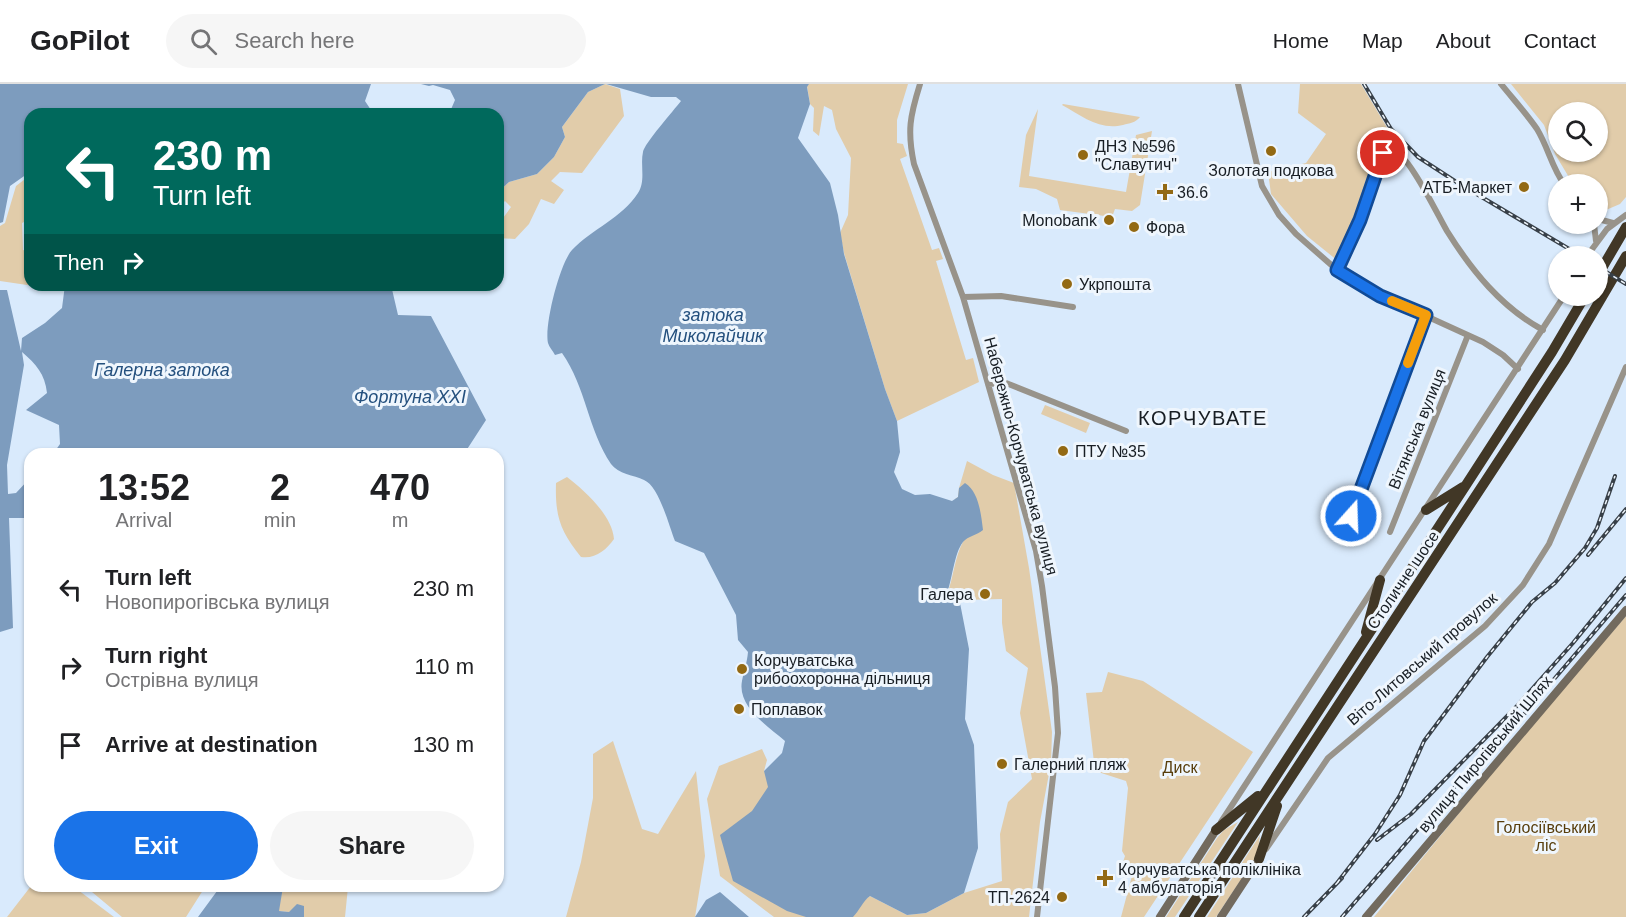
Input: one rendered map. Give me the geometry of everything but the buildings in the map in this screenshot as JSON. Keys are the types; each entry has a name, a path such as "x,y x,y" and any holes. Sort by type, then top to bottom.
{"highway":[{"path":"1608,258 1626,227"},
{"name":"Столичне шосе","path":"1199,917 1565,360 1626,256"},
{"name":"Столичне шосе","path":"1184,917 1580,306"},
{"path":"1426,510 1466,485"},
{"path":"1363,641 1380,580"},
{"path":"1216,830 1252,802 1273,781"},
{"path":"1259,859 1267,831 1286,784"}],"street":[{"name":"Набережно-Корчуватська вулиця","path":"920,84 909,125 914,164 963,297 1036,551 1055,687 1058,733 1037,917"},
{"path":"1238,84 1262,186 1279,215 1296,234 1337,270 1380,296 1426,315 1493,348 1518,369"},
{"path":"1501,84 1536,128 1548,150 1557,174"},
{"path":"1337,270 1360,220 1383,153 1390,147 1395,148 1408,163 1448,232 1488,288 1506,305 1543,330"},
{"path":"1593,246 1613,223 1626,215"},
{"path":"1608,222 1613,223"},
{"path":"1595,234 1596,242"},
{"path":"963,297 1001,296 1073,307"},
{"path":"1160,917 1558,306"},
{"path":"1351,516 1426,315"},
{"name":"Вітянська вулиця","path":"1390,532 1468,335"},
{"name":"Віто-Литовський провулок","path":"1259,859 1328,758 1485,627 1523,585 1549,544 1626,367"},
{"path":"988,384 1006,383 1126,431"},
{"name":"вулиця Пирогівський Шлях","path":"1366,917 1626,610"},
{"path":"1221,917 1259,859"}],"green space":[{"path":"605,84 620,89 624,116 582,173 560,172 551,181 564,190 554,204 541,199 529,224 515,239 504,238 504,217 511,207 504,202 504,187 509,182 537,174 554,157 565,137 562,127 588,92"},
{"path":"809,84 908,84 897,120 897,143 903,144 907,156 900,159 932,250 939,248 943,259 936,261 966,360 973,358 979,382 897,421 885,389 840,233 848,215 851,158 836,129 832,110 824,106 819,136 813,131 814,108 810,104 807,86"},
{"path":"1300,84 1361,84 1394,139 1385,149 1338,261 1307,236 1271,194 1268,172 1306,163 1326,134 1298,113"},
{"path":"1511,84 1626,84 1626,197 1620,204 1608,209 1608,174 1567,174 1560,162 1608,162 1608,102 1548,102 1548,136 1544,125"},
{"path":"1063,104 1140,117 1130,123 1107,126 1084,118"},
{"path":"1038,109 1029,176 1126,192 1136,135 1152,131 1140,205 1132,211 1115,209 1112,217 1060,210 1057,199 1036,189 1019,187 1026,135"},
{"path":"24,180 24,222 22,223 24,285 0,281 0,226 5,223 16,186"},
{"path":"1045,405 1090,423 1086,433 1041,414"},
{"path":"967,461 1014,483 1029,568 1052,732 1051,763 1040,822 1029,917 774,917 720,876 707,799 719,766 762,749 767,760 764,771 866,899 870,896 907,915 926,913 964,893 1002,881 1000,834 1008,802 1032,779 1020,713 1028,668 1006,651 1002,623 1002,599 962,600 960,603 946,597 958,553 964,540 955,499 958,497"},
{"path":"567,477 596,504 612,530 614,539 596,555 581,557 560,523 556,483"},
{"name":"Голосіївський ліс","path":"1626,616 1626,917 1374,917 1604,636 1608,637"},
{"name":"Диск","path":"1108,672 1143,681 1253,752 1144,917 1121,917 1133,872 1123,862 1125,856 1122,851 1128,788 1126,781 1095,771 1086,693 1102,692"},
{"path":"613,741 642,829 658,834 696,771 705,856 695,917 566,917 581,862 593,798 593,754"},
{"path":"1238,822 1175,917 1166,917 1217,838 1224,830"},
{"path":"1260,835 1254,860 1216,917 1207,917"},
{"path":"26,892 81,892 114,917 7,917"},
{"path":"92,892 202,892 186,917 122,917"},
{"path":"282,892 348,892 345,917 304,917 304,906 289,912 278,911"}],"water":[{"path":"0,84 371,84 365,101 370,108 24,108 24,176 10,186 3,222 0,223"},
{"path":"421,84 605,84 588,92 562,127 565,137 554,157 537,174 509,182 504,187 504,108 452,108 455,100 450,90"},
{"name":"затока Миколайчик","path":"606,84 809,84 807,87 810,104 798,138 830,183 844,254 897,421 900,452 894,472 902,489 915,495 930,494 952,501 958,497 959,488 965,483 976,498 983,530 965,540 960,547 946,596 960,603 969,649 965,719 974,745 978,848 964,893 926,913 907,915 870,896 853,917 806,917 787,911 733,881 720,835 752,811 768,787 764,771 782,753 785,741 755,715 744,699 742,681 748,652 738,640 736,615 704,553 675,541 659,498 649,484 618,470 611,464 597,437 570,366 562,353 555,355 548,343 551,309 558,280 567,257 580,243 624,210 638,193 642,183 643,152 681,101 676,97 651,97"},
{"name":"Галерна затока","path":"0,290 7,290 21,351 22,338 62,308 64,291 392,291 398,315 431,316 486,420 468,448 57,448 60,444 59,425 26,410 47,393 39,370 22,352 24,365 7,465 8,494 16,493 24,484 24,518 9,518 13,628 0,632"},
{"path":"216,892 282,892 279,911 289,912 297,904 304,906 304,917 198,917"},
{"path":"720,892 749,917 695,917 706,900"}],"railway":[{"path":"1364,84 1391,129 1418,157 1564,246"},
{"path":"1608,273 1626,284"},
{"path":"1337,883 1375,834 1400,795 1424,741 1532,602 1555,583 1585,548 1597,528 1615,476"},
{"path":"1588,555 1626,509"},
{"path":"1377,840 1411,814 1516,707 1573,643 1626,578"},
{"path":"1490,754 1626,595"},
{"path":"1342,917 1491,745"},
{"path":"1304,917 1342,878"}],"slow traffic":[{"path":"1392,301 1426,315 1408,363"}],"place":[{"name":"Золотая подкова","path":"1271,151"},
{"name":"ДНЗ №596 \"Славутич\"","path":"1083,155"},
{"name":"АТБ-Маркет","path":"1524,187"},
{"name":"36.6","path":"1165,192"},
{"name":"Monobank","path":"1109,220"},
{"name":"Фора","path":"1134,227"},
{"name":"Укрпошта","path":"1067,284"},
{"name":"ПТУ №35","path":"1063,451"},
{"name":"Галера","path":"985,594"},
{"name":"Корчуватська рибоохоронна дільниця","path":"742,669"},
{"name":"Поплавок","path":"739,709"},
{"name":"Галерний пляж","path":"1002,764"},
{"name":"Корчуватська поліклініка 4 амбулаторія","path":"1105,878"},
{"name":"ТП-2624","path":"1062,897"}],"district":[{"name":"КОРЧУВАТЕ","path":"1203,418"}],"route":[{"path":"1351,516 1426,315 1380,296 1337,270 1360,220 1383,153"}],"water label":[{"name":"Фортуна XXI","path":"410,397"}]}
